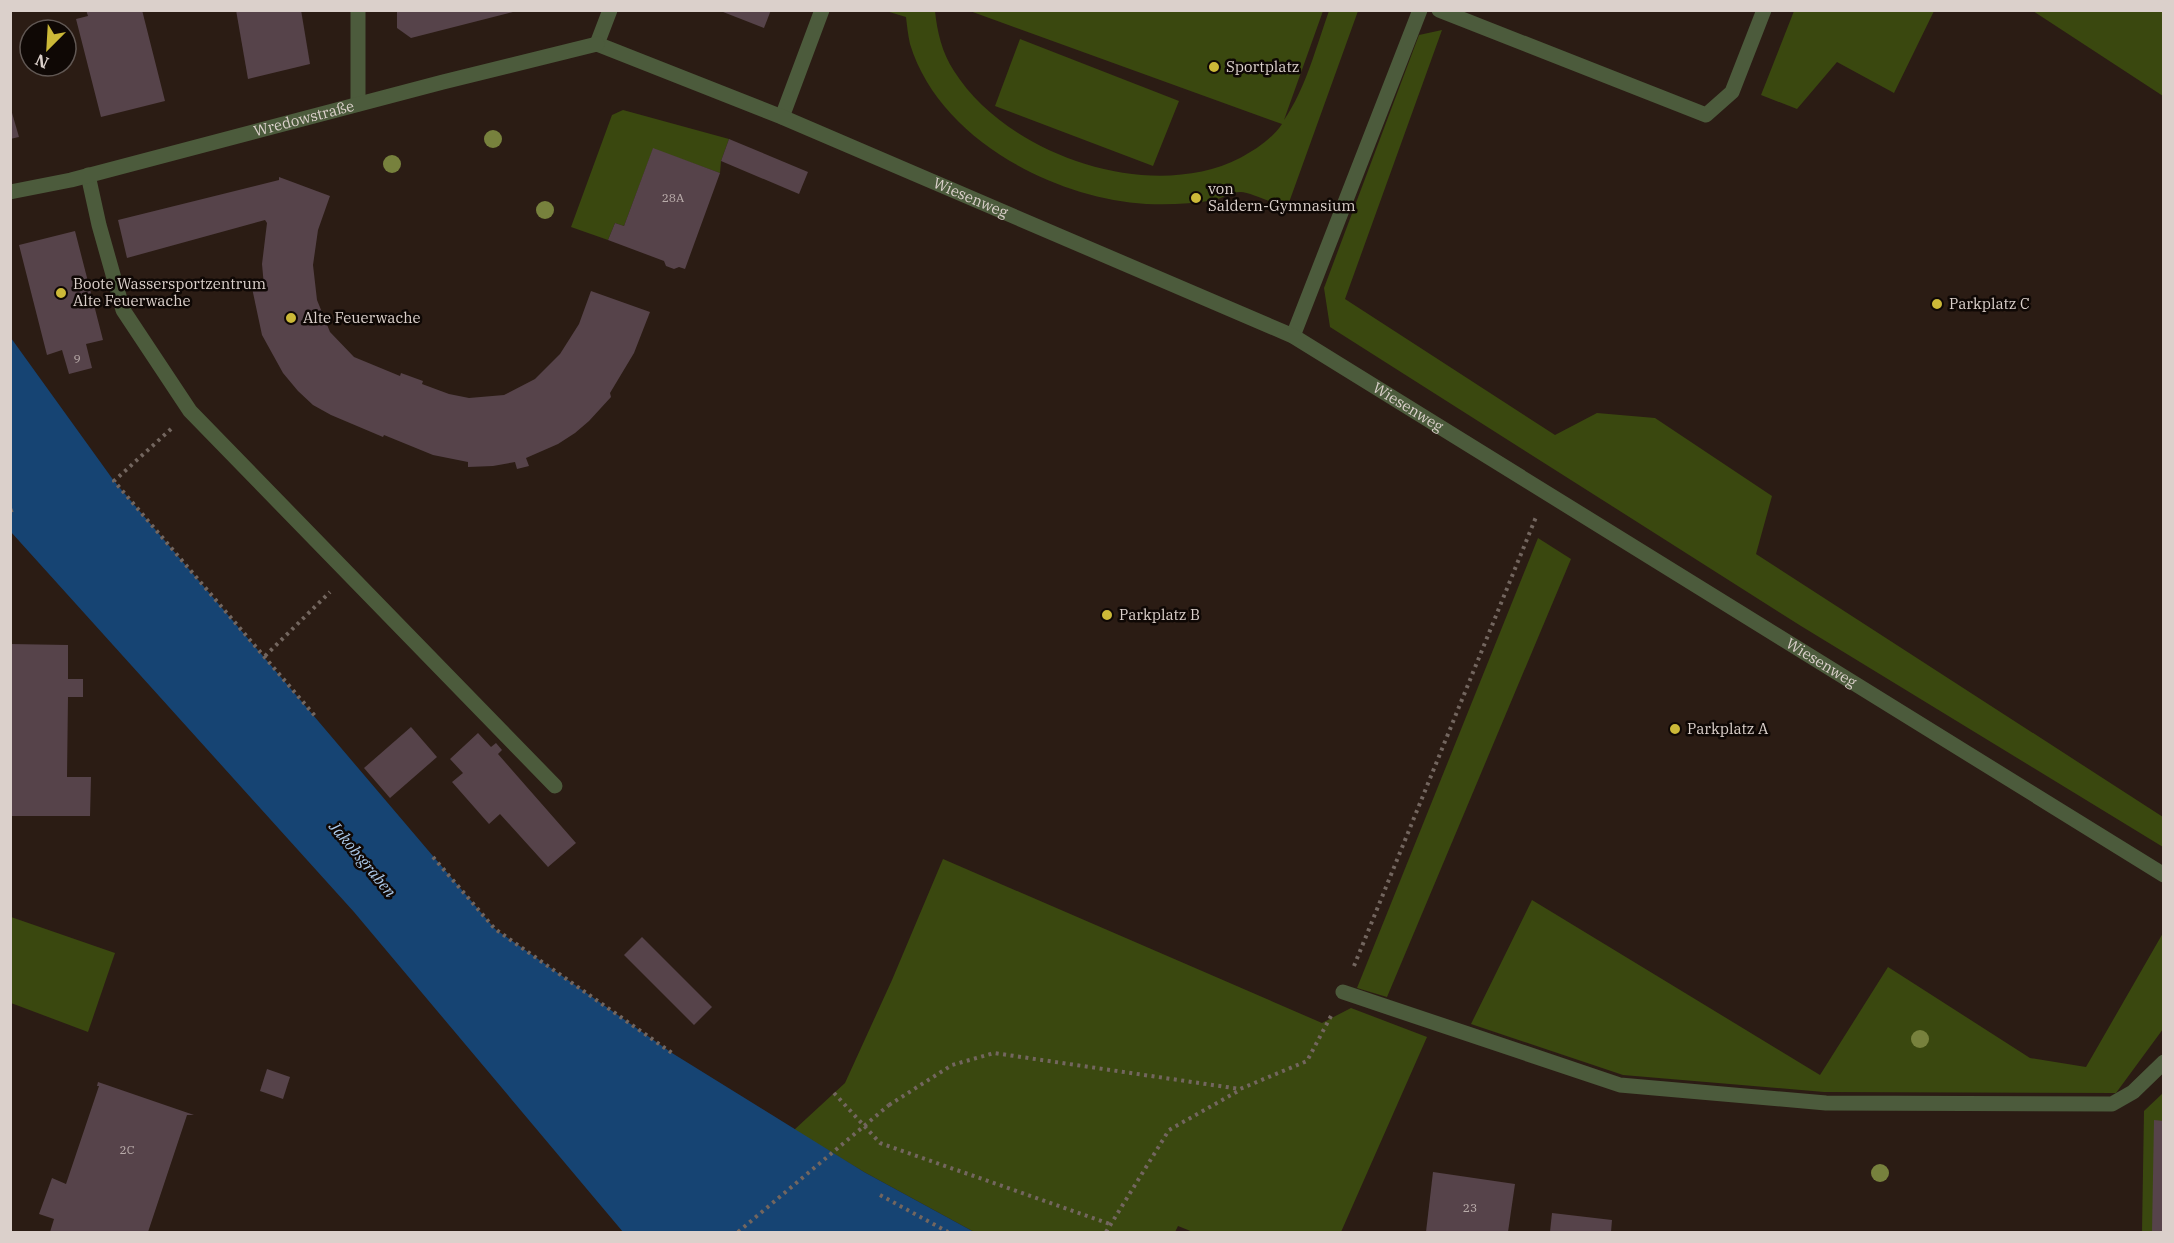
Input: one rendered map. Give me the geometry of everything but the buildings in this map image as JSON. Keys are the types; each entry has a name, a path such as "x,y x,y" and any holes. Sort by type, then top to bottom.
{"street":[{"path":"358,10 358,104"},
{"path":"597,44 610,10"},
{"path":"782,117 822,10"},
{"path":"1293,336 1420,10"},
{"path":"1439,10 1706,115 1732,92 1764,10"},
{"name":"Wredowstraße","path":"10,192 88,176 358,104 597,44"},
{"name":"Wiesenweg","path":"597,44 782,117 1293,336 2163,875"},
{"path":"88,176 123,310 190,411 555,786"},
{"path":"1343,992 1620,1085 1826,1103 2112,1104 2133,1092 2163,1062"}],"path":[{"path":"190,411 114,481 315,716"},
{"path":"1106,1233 1169,1130 1240,1089 1307,1061 1343,992 1545,494"},
{"path":"265,656 347,574"},
{"path":"433,857 495,929 672,1053"},
{"path":"738,1233 889,1106 952,1065 994,1053 1240,1089"},
{"path":"834,1093 880,1143 1110,1224"},
{"path":"880,1195 948,1233"}],"green space":[{"path":"1794,10 1934,11 1894,93 1837,62 1797,109 1761,95"},
{"path":"886,11 935,11 941,42 954,71 978,101 1008,126 1044,148 1083,163 1124,173 1165,176 1204,171 1240,158 1263,144 1282,124 970,11 1323,11 1284,120 1304,81 1329,11 1358,11 1287,208 1244,192 1214,200 1146,204 1110,199 1074,190 1038,176 1004,157 973,135 946,108 925,78 910,44 906,17"},
{"path":"2033,11 2163,11 2163,96"},
{"path":"1442,30 1345,299 1555,435 1597,413 1655,418 1772,496 1756,554 2163,817 2163,847 1801,626 1330,327 1324,288 1419,35"},
{"path":"1020,39 1179,101 1153,166 995,106"},
{"path":"623,110 729,139 721,161 720,173 653,149 624,226 615,223 608,240 571,227 612,115"},
{"path":"1538,538 1571,559 1387,997 1357,988"},
{"path":"943,859 1322,1023 1351,1008 1427,1037 1341,1232 1193,1232 1178,1226 1175,1232 974,1232 864,1172 794,1130 845,1083"},
{"path":"1532,900 1820,1075 1888,967 2030,1058 2086,1067 2163,933 2163,1029 2116,1093 1824,1092 1623,1075 1471,1024"},
{"path":"11,917 115,953 88,1032 11,1003"},
{"path":"2163,1093 2163,1232 2142,1232 2144,1111"}],"water":[{"name":"Jakobsgraben","path":"11,338 114,481 495,929 672,1053 864,1172 974,1232 623,1232 354,912 11,532"}],"place":[{"name":"Sportplatz","path":"1214,67"},
{"name":"von Saldern-Gymnasium","path":"1196,198"},
{"name":"Boote Wassersportzentrum Alte Feuerwache","path":"61,293"},
{"name":"Parkplatz C","path":"1937,304"},
{"name":"Alte Feuerwache","path":"291,318"},
{"name":"Parkplatz B","path":"1107,615"},
{"name":"Parkplatz A","path":"1675,729"}]}
